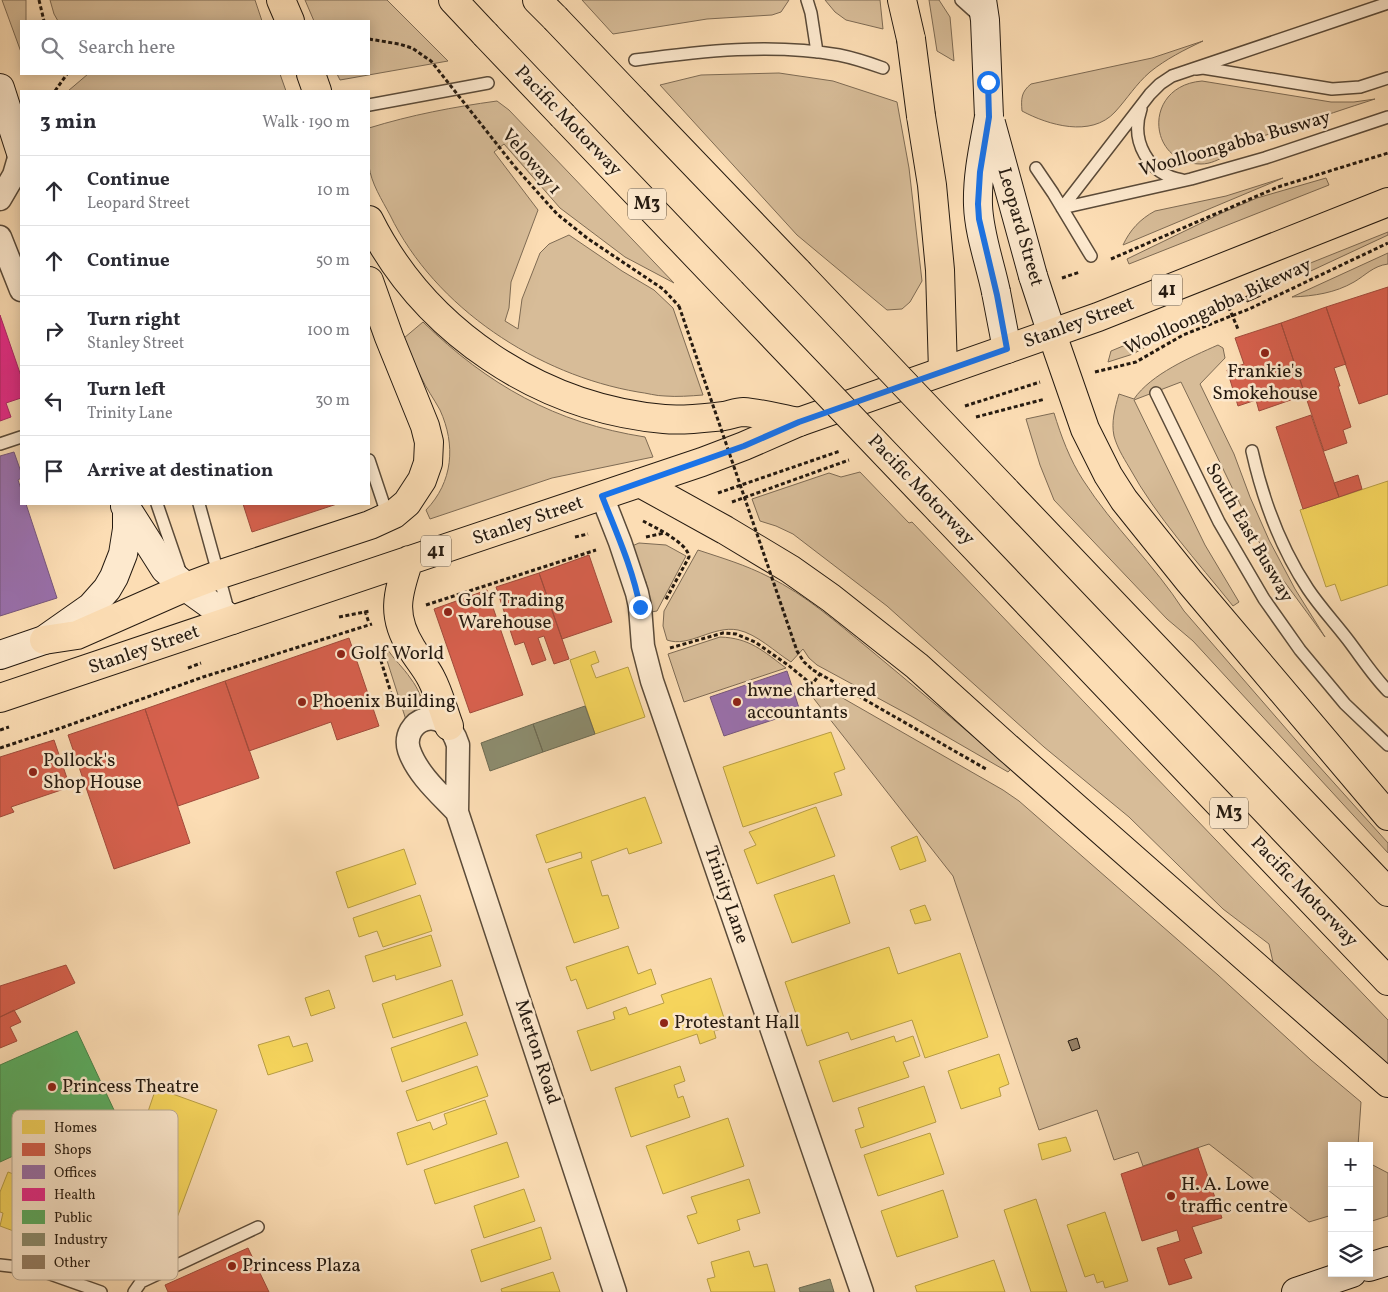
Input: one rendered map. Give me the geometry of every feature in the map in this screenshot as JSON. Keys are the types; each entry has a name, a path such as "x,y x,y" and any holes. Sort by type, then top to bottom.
{"main road":[{"path":"281,0 290,20"},
{"name":"Pacific Motorway","path":"453,0 1388,981"},
{"path":"902,0 910,39 928,164 940,270 943,371"},
{"path":"546,9 1388,892"},
{"name":"Leopard Street","path":"983,10 989,117 1033,276 1052,334"},
{"path":"0,88 20,149"},
{"path":"989,117 980,172 979,219 1007,349"},
{"name":"Stanley Street","path":"0,698 602,496 744,446 799,422 1052,334 1202,277 1388,202"},
{"path":"370,222 387,253 404,277 462,335 492,360 554,393 617,413 666,420 697,419 742,412 799,422"},
{"path":"0,655 44,640 77,635 218,575 370,525 388,517 406,503 422,480 428,463 429,442 425,426 370,284"},
{"path":"1052,334 1089,437 1108,475 1124,500 1189,581 1388,816"},
{"path":"640,483 717,525 790,569 831,598 910,660 1008,749 1388,1083"},
{"path":"125,506 165,568 186,588 232,620"},
{"path":"44,640 91,607 107,589 123,554 127,529 125,506"},
{"path":"409,560 398,592 401,628 407,641 435,684 449,726"},
{"path":"1373,1267 1388,1261"},
{"path":"1296,1292 1340,1277"}],"street":[{"path":"0,199 14,175 20,155"},
{"path":"1,240 20,288"},
{"name":"Trinity Lane","path":"602,496 637,593 643,646 652,681 862,1292"},
{"path":"409,750 408,739 412,730 419,722 429,719 440,720 449,726"},
{"name":"Merton Road","path":"449,726 455,735 458,745 457,812 616,1292"},
{"name":"Merton Road","path":"409,750 422,773 457,812"}],"lane":[{"path":"807,0 817,52"},
{"path":"961,0 971,10 983,10"},
{"path":"1062,208 1150,94 1172,76 1388,2"},
{"path":"636,60 767,48 841,55 883,68"},
{"path":"1187,70 1203,68 1332,88 1360,87 1388,78"},
{"path":"370,105 488,83"},
{"path":"1143,105 1138,118 1137,132 1145,156 1152,166 1162,173 1186,181"},
{"name":"Woolloongabba Busway","path":"1062,208 1186,181 1265,158 1388,116"},
{"path":"1036,168 1091,256"},
{"name":"South East Busway","path":"1156,393 1219,522 1264,599 1300,650 1345,704 1388,745"},
{"path":"0,444 20,437"},
{"path":"1252,451 1258,480 1267,507 1292,563 1308,589 1388,691"},
{"path":"370,463 388,517"},
{"path":"157,505 186,588"},
{"path":"199,505 232,620"},
{"path":"178,1264 258,1226"},
{"path":"67,1280 101,1292"},
{"path":"134,1292 140,1282 144,1280"}],"path":[{"path":"39,0 44,20"},
{"name":"Veloway 1","path":"370,39 412,48 432,61 515,167 558,214 587,238 663,289 679,306 797,651 804,662 813,670"},
{"path":"56,90 66,75"},
{"path":"1106,260 1278,187 1388,153"},
{"name":"Woolloongabba Bikeway","path":"1090,372 1136,362 1183,334 1250,309 1388,243"},
{"path":"1072,275 1080,272"},
{"path":"1226,301 1238,329"},
{"path":"962,407 1046,381"},
{"path":"973,418 1051,397"},
{"path":"716,493 840,451"},
{"path":"726,504 849,460"},
{"path":"573,538 652,518"},
{"path":"643,521 685,547 689,557 663,605"},
{"path":"642,538 672,530"},
{"path":"0,748 203,677 369,624 398,610 603,548"},
{"path":"332,619 365,611 398,610"},
{"path":"365,611 372,634"},
{"path":"667,647 672,648 723,633 736,634 755,642 788,665 806,681 813,683 820,674"},
{"path":"375,642 409,750"},
{"path":"180,670 204,662"},
{"path":"0,730 18,724"}],"shaded area":[{"path":"2,0 26,0 26,20 20,20 20,49"},
{"path":"50,0 255,0 262,20 57,20"},
{"path":"305,0 387,0 448,61 370,75 370,20 314,20"},
{"path":"582,0 789,0 781,12 772,15 707,19 613,34"},
{"path":"825,0 880,0 883,29 846,20 835,12"},
{"path":"929,0 939,0 950,17 954,61 937,51"},
{"path":"1203,41 1156,67 1140,81 1115,112 1105,120 1094,125 1082,127 1057,124 1044,121 1022,111 1022,96 1031,84 1152,58"},
{"path":"779,73 833,81 897,102 909,168 922,281 910,302 902,309 887,310 797,235 660,85 701,75"},
{"path":"87,75 280,75 286,90 69,90"},
{"path":"338,75 368,75 340,80"},
{"path":"1202,81 1331,102 1354,102 1375,99 1252,140 1215,161 1201,164 1183,161 1170,152 1162,139 1159,124 1161,109 1169,96 1183,86"},
{"path":"497,101 509,110 674,283 625,257 560,208 504,144 494,152 538,210 511,282 509,308 505,321 518,329 522,299 540,253 549,244 569,235 654,290 673,308 703,395 658,396 600,383 563,370 527,353 493,332 462,307 434,280 409,249 372,179 370,172 370,128 401,119"},
{"path":"1283,178 1123,245 1136,225 1155,211 1226,196"},
{"path":"1326,178 1329,185 1129,264 1127,259 1224,212 1257,198"},
{"path":"1388,232 1388,235 1300,276 1298,268"},
{"path":"1388,253 1388,264 1374,269 1347,286 1324,293 1292,297"},
{"path":"1223,307 1225,310 1187,324 1133,354 1108,362 1111,351"},
{"path":"423,322 472,365 525,398 581,422 612,431 645,437 653,457 552,478 430,519 426,510 435,499 447,475 450,450 445,423 440,410 418,372 404,338"},
{"path":"1218,345 1223,348 1225,358 1200,384 1234,454 1269,540 1295,589 1325,637 1278,573 1256,537 1181,382 1134,400 1205,545 1239,602 1233,606 1165,522 1140,486 1115,440 1113,420 1119,394 1134,399 1141,390 1161,374"},
{"path":"1054,413 1074,464 1107,514 1160,577 1184,611 1388,843 1388,853 1193,641 1167,619 1054,500 1040,465 1026,419"},
{"path":"860,472 909,523 912,522 1388,1020 1388,1065 1325,1011 1273,962 1269,944 1223,909 1129,817 1044,747 887,606 793,534 760,521 752,499 829,473 841,477"},
{"path":"639,543 666,545 686,556 657,611 651,612 646,582 640,571 632,546"},
{"path":"698,550 760,573 796,592 833,619 1011,769 1008,772 817,665 803,649 791,662 752,635 729,629 684,641 675,642 667,640 663,626 664,611"},
{"path":"720,637 740,640 756,646 786,668 684,702 668,654"},
{"path":"386,647 413,682 420,694 425,709 406,720 383,648"},
{"path":"820,685 1019,801 1218,975 1311,1060 1361,1102 1358,1142 1328,1142 1328,1216 1309,1222 1209,1144 1143,1166 1138,1152 1114,1160 1097,1110 1039,1130 953,876 807,690"},
{"path":"1373,1165 1388,1173 1388,1216 1373,1221"}],"building: Homes":[{"path":"1388,481 1388,585 1341,601 1335,584 1326,587 1300,510"},
{"path":"595,651 599,662 591,665 596,678 628,667 645,717 595,734 570,660"},
{"path":"831,732 845,769 834,773 842,795 743,827 723,767"},
{"path":"645,797 662,843 629,854 627,848 591,861 602,896 608,895 619,928 574,943 548,869 582,858 581,852 546,863 536,835"},
{"path":"816,807 835,856 757,884 744,850 756,845 749,832"},
{"path":"917,836 926,861 900,870 891,847"},
{"path":"404,849 416,884 348,908 336,872"},
{"path":"834,875 850,923 792,943 774,895"},
{"path":"420,895 432,931 383,947 377,931 359,937 353,918"},
{"path":"925,905 931,920 915,924 910,910"},
{"path":"431,935 441,966 396,980 395,975 373,982 365,956"},
{"path":"628,946 638,974 651,969 656,984 587,1009 576,979 571,981 566,967"},
{"path":"889,947 898,974 960,953 988,1037 925,1058 912,1020 851,1040 848,1032 807,1046 785,982"},
{"name":"Protestant Hall","path":"711,978 727,1027 714,1031 716,1038 700,1044 697,1034 591,1071 577,1031 615,1019 613,1012 626,1007 629,1015 664,1003 661,995"},
{"path":"452,980 463,1015 393,1038 382,1004"},
{"path":"329,990 335,1008 311,1016 305,998"},
{"path":"466,1022 478,1055 402,1082 391,1048"},
{"path":"289,1036 293,1047 307,1043 313,1061 268,1075 258,1045"},
{"path":"894,1036 896,1042 913,1036 920,1056 903,1062 909,1077 833,1102 819,1061"},
{"path":"999,1054 1009,1084 999,1088 1001,1096 961,1109 948,1071"},
{"path":"477,1066 488,1096 417,1121 406,1091"},
{"path":"680,1066 685,1081 674,1085 678,1098 683,1096 690,1117 631,1137 615,1088"},
{"path":"924,1086 936,1122 861,1148 855,1130 864,1127 858,1108"},
{"path":"156,1088 217,1110 178,1215 178,1110 149,1110"},
{"path":"485,1100 497,1134 407,1165 397,1133 430,1122 433,1130 447,1124 444,1114"},
{"path":"728,1118 744,1166 663,1194 646,1146"},
{"path":"930,1133 944,1174 878,1196 864,1155"},
{"path":"1066,1137 1071,1151 1042,1160 1038,1144"},
{"path":"507,1142 519,1177 435,1204 424,1170"},
{"path":"8,1172 12,1174 12,1230 0,1226 3,1213 0,1212 0,1192"},
{"path":"749,1179 760,1213 737,1220 740,1230 698,1244 687,1216 697,1213 691,1197"},
{"path":"524,1189 535,1221 484,1238 474,1206"},
{"path":"943,1190 958,1237 897,1257 881,1211"},
{"path":"1036,1199 1067,1292 1031,1292 1004,1210"},
{"path":"1105,1212 1128,1281 1105,1288 1103,1281 1097,1283 1094,1274 1085,1277 1067,1225"},
{"path":"541,1227 551,1259 481,1282 471,1250"},
{"path":"749,1251 754,1267 767,1264 775,1292 711,1292 707,1279 715,1277 711,1262"},
{"path":"994,1260 1005,1292 917,1292 915,1286"},
{"path":"553,1272 560,1292 502,1292 501,1289"}],"building: Shops":[{"path":"1388,287 1388,394 1359,404 1326,307"},
{"path":"1326,307 1346,364 1334,368 1351,427 1343,430 1347,443 1324,451 1281,323"},
{"path":"1281,323 1305,395 1259,411 1256,400 1238,406 1227,370 1244,364 1235,338"},
{"path":"1311,415 1339,497 1303,509 1276,427"},
{"path":"1358,475 1362,489 1339,497 1334,483"},
{"path":"243,505 334,505 252,532"},
{"path":"589,555 612,622 562,639 539,573"},
{"path":"539,573 569,659 554,664 544,636 538,638 546,660 532,665 524,642 515,645 496,587"},
{"path":"487,590 523,695 470,713 434,609"},
{"name":"Phoenix Building","path":"349,638 379,726 337,740 331,722 249,751 225,681"},
{"path":"225,681 259,778 178,806 145,709"},
{"path":"145,709 190,843 114,869 68,735"},
{"name":"Pollock's Shop House","path":"54,740 70,787 11,807 14,812 0,817 0,757"},
{"path":"66,965 75,983 0,1017 0,986"},
{"path":"14,1010 21,1022 10,1027 17,1041 0,1048 0,1017"},
{"name":"H. A. Lowe traffic centre","path":"1198,1148 1222,1218 1192,1227 1202,1253 1184,1259 1192,1278 1169,1285 1157,1248 1180,1241 1177,1230 1142,1241 1121,1174"},
{"name":"Princess Plaza","path":"248,1248 269,1292 168,1292 165,1285"}],"building: Offices":[{"path":"14,452 20,469 20,479 18,480 20,486 20,505 26,505 57,598 0,616 0,456"},
{"path":"787,671 800,711 724,736 710,697"}],"building: Health":[{"path":"0,315 20,373 20,398 6,403 11,417 0,421"}],"building: Public":[{"name":"Princess Theatre","path":"77,1031 114,1110 12,1110 12,1157 0,1162 0,1065"}],"building: Industry":[{"path":"585,706 595,734 543,752 533,724"},
{"path":"533,724 543,752 490,771 481,743"},
{"path":"830,1279 834,1292 800,1292 799,1288"}],"building: Other":[{"path":"1259,290 1261,296 1247,302 1245,297"},
{"path":"1077,1038 1080,1048 1072,1051 1068,1041"}],"place":[{"name":"Frankie's Smokehouse","path":"1265,353"},
{"name":"Golf Trading Warehouse","path":"448,612"},
{"name":"Golf World","path":"341,654"},
{"name":"Phoenix Building","path":"302,702"},
{"name":"hwne chartered accountants","path":"737,702"},
{"name":"Pollock's Shop House","path":"33,772"},
{"name":"Protestant Hall","path":"664,1023"},
{"name":"Princess Theatre","path":"52,1087"},
{"name":"H. A. Lowe traffic centre","path":"1171,1196"},
{"name":"Princess Plaza","path":"232,1266"}],"route":[{"path":"640,607 620,542 602,496 702,462 799,422 1007,349 997,295 979,219 978,187 989,117 988,82"}]}
